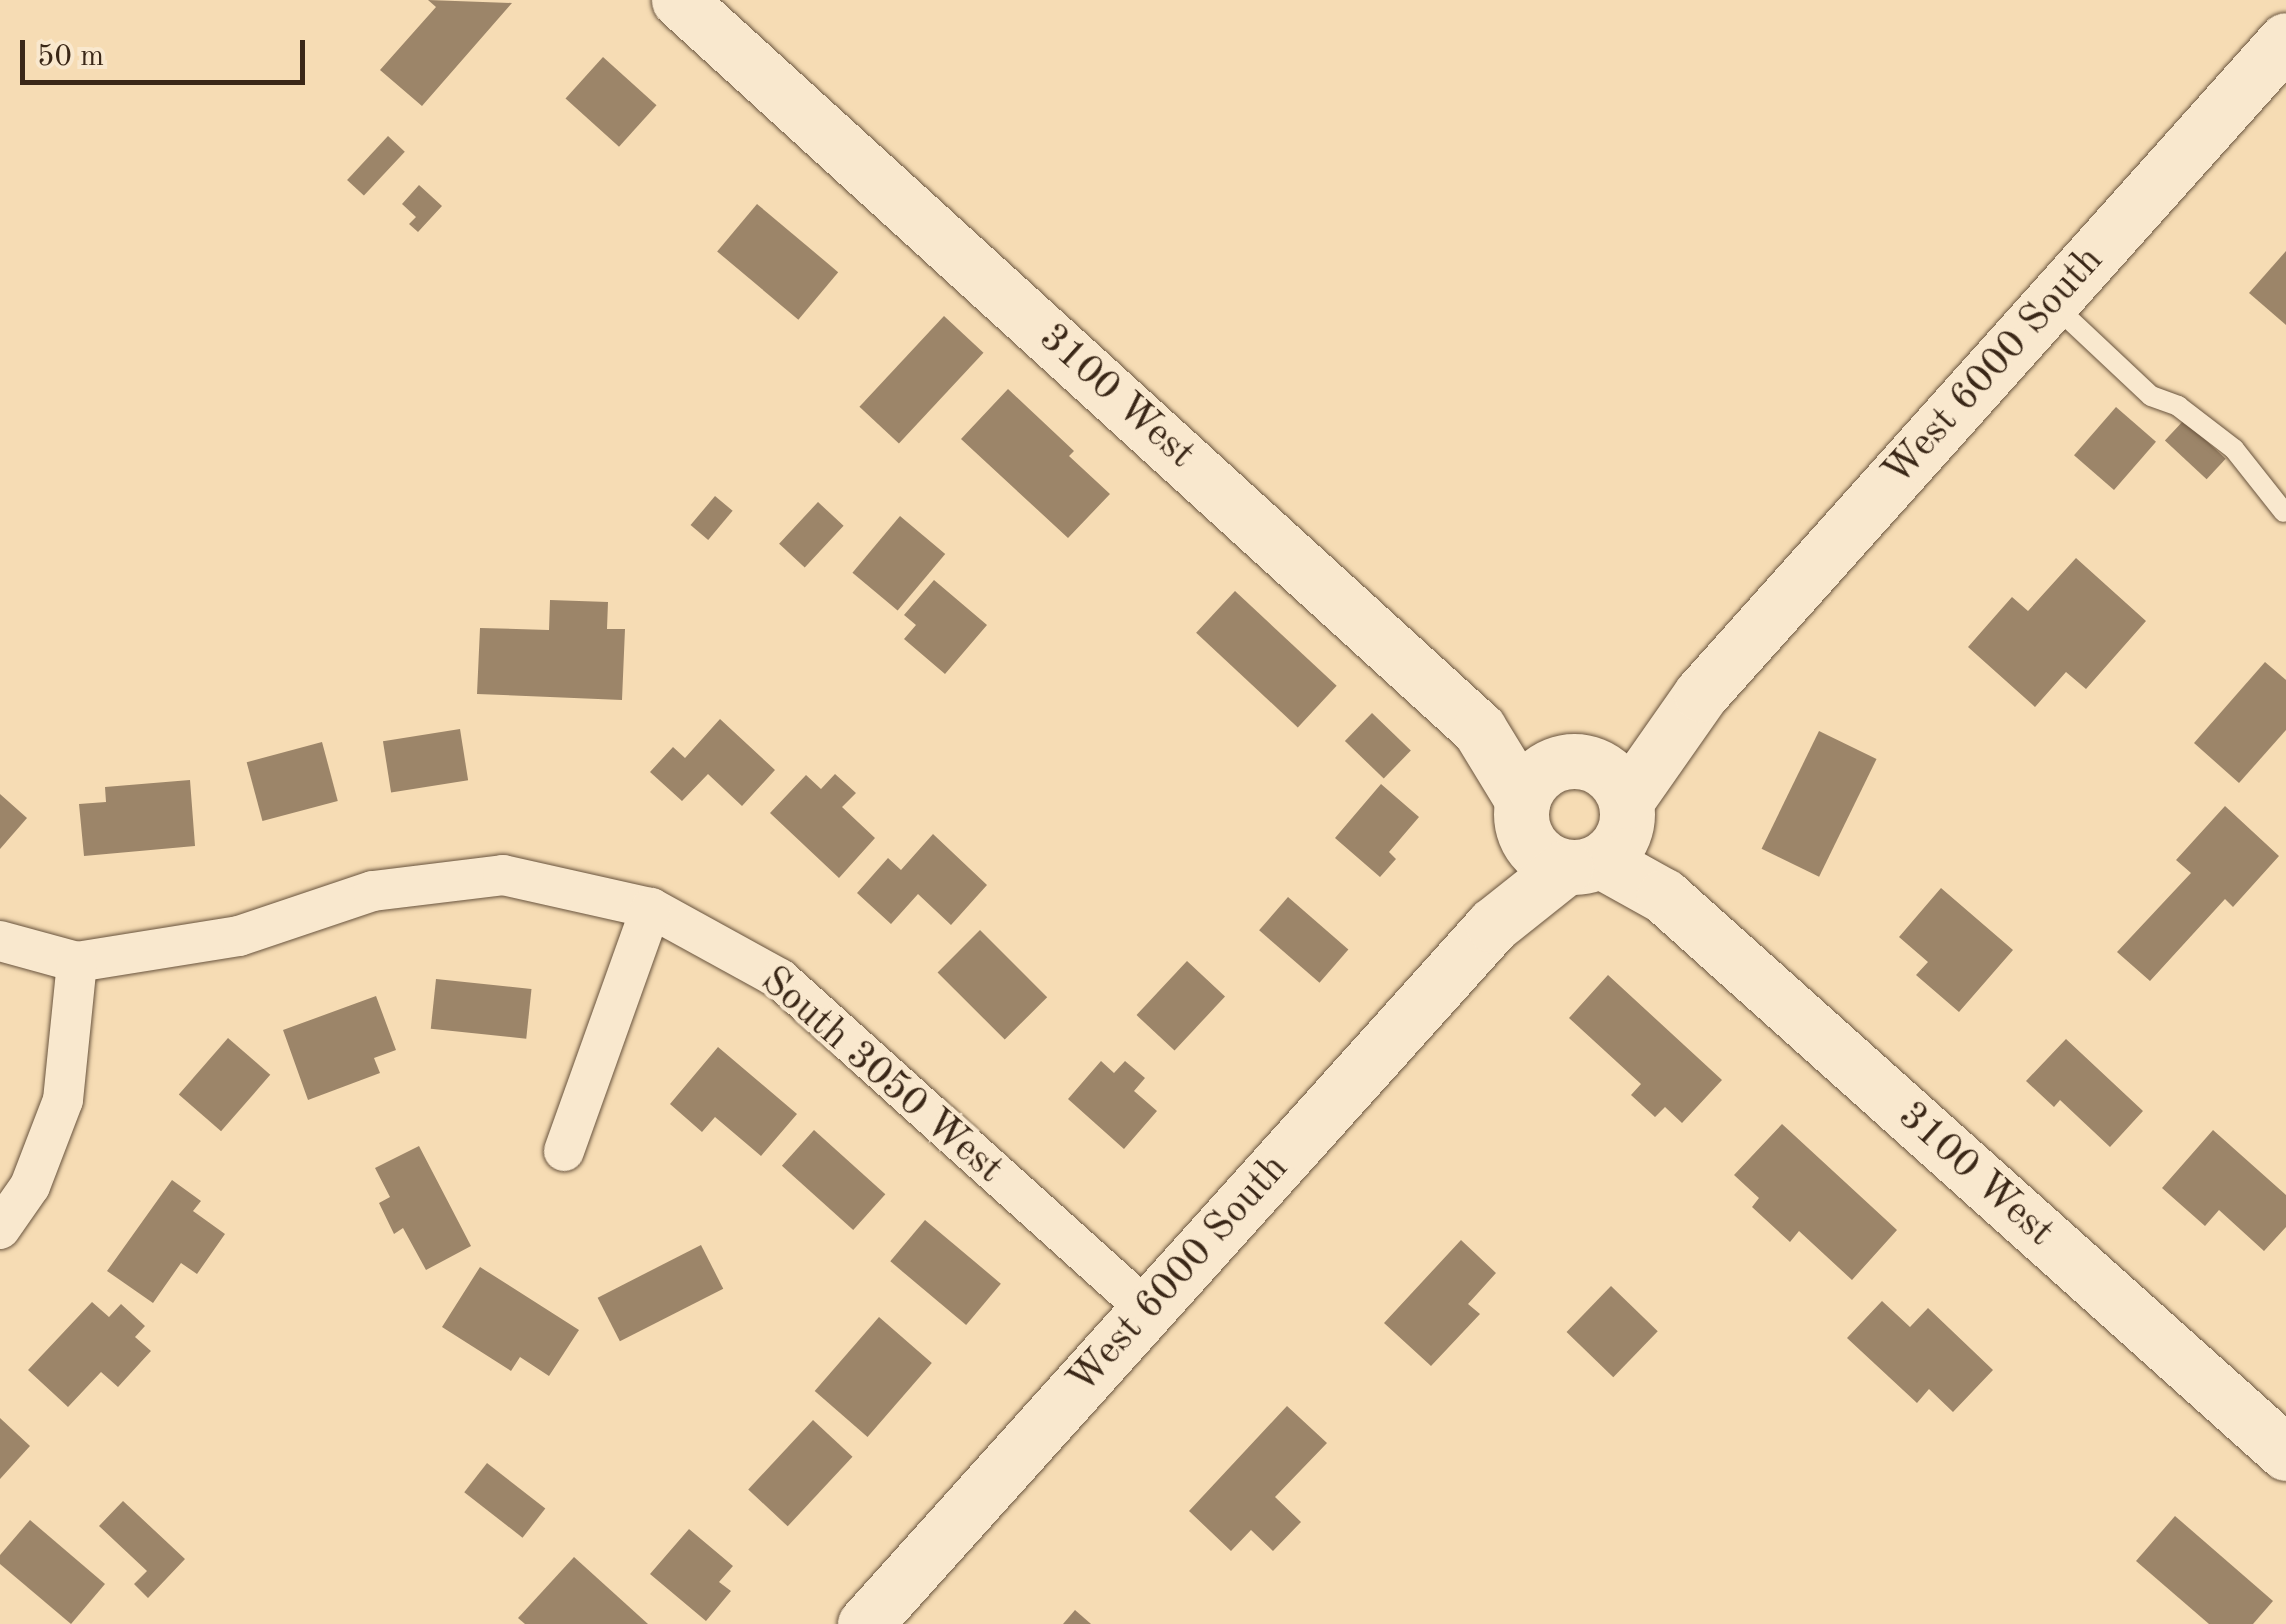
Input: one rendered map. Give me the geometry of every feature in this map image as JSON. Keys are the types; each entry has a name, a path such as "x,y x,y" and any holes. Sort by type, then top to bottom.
{"street":[{"name":"3100 West","path":"679,0 1479,729 2286,1453"},
{"name":"West 6000 South","path":"864,1624 1494,924 1580,819 1702,694 2286,40"},
{"name":"South 3050 West","path":"0,941 77,962 239,936 374,891 504,875 651,908 780,979 1148,1310"},
{"path":"564,1151 651,908"},
{"path":"0,1229 30,1186 63,1100 77,962"}],"lane":[{"path":"2051,302 2151,396 2178,406 2234,449 2284,512"}],"building":[{"path":"428,0 512,3 422,106 380,70 436,7"},
{"path":"603,57 657,105 619,147 566,99"},
{"path":"388,136 405,152 364,196 347,180"},
{"path":"419,185 442,206 418,232 409,224 416,217 402,204"},
{"path":"757,204 838,272 798,320 717,251"},
{"path":"2286,251 2286,325 2249,293"},
{"path":"944,316 983,353 899,444 859,407"},
{"path":"1008,389 1074,451 1069,456 1110,494 1068,538 961,439"},
{"path":"2116,407 2156,442 2114,490 2074,455"},
{"path":"2184,420 2226,459 2207,479 2165,440"},
{"path":"715,496 733,511 708,540 691,525"},
{"path":"818,502 844,526 805,568 779,544"},
{"path":"900,516 945,554 898,611 852,573"},
{"path":"2076,558 2146,621 2086,689 2066,672 2035,707 1968,647 2012,597 2028,611"},
{"path":"934,580 987,625 945,674 904,639 916,625 904,615"},
{"path":"1235,591 1337,686 1298,727 1196,633"},
{"path":"550,600 608,602 607,629 625,629 622,700 477,694 480,628 549,630"},
{"path":"2265,662 2286,680 2286,730 2239,783 2194,743"},
{"path":"1372,713 1411,751 1384,779 1345,741"},
{"path":"720,719 775,770 742,806 708,774 682,801 650,772 673,747 685,758"},
{"path":"460,729 468,780 391,793 383,741"},
{"path":"1819,731 1877,759 1819,877 1762,849"},
{"path":"322,742 338,801 262,821 247,762"},
{"path":"835,774 856,793 842,807 875,838 839,878 770,813 806,775 821,789"},
{"path":"190,780 195,846 84,856 79,804 106,802 105,787"},
{"path":"1381,784 1419,817 1389,852 1396,859 1380,877 1335,838"},
{"path":"0,794 27,818 0,849"},
{"path":"2225,806 2279,856 2233,907 2225,899 2150,981 2117,952 2191,873 2176,860"},
{"path":"933,834 987,885 951,925 918,894 891,924 857,893 888,858 901,870"},
{"path":"1941,888 2013,950 1959,1012 1916,975 1928,962 1899,937"},
{"path":"1288,897 1348,949 1320,983 1259,930"},
{"path":"980,930 1047,997 1005,1040 938,972"},
{"path":"1187,961 1225,996 1175,1051 1137,1015"},
{"path":"1608,975 1722,1080 1682,1123 1665,1107 1655,1117 1631,1095 1641,1084 1569,1018"},
{"path":"436,979 531,989 526,1039 431,1029"},
{"path":"376,996 396,1050 374,1058 380,1073 308,1100 283,1030"},
{"path":"228,1038 270,1075 221,1131 179,1095"},
{"path":"2066,1039 2143,1111 2110,1147 2060,1100 2054,1107 2026,1081"},
{"path":"718,1047 797,1114 761,1156 715,1117 702,1132 670,1104"},
{"path":"1101,1061 1114,1073 1125,1061 1145,1078 1134,1091 1157,1111 1124,1149 1068,1099"},
{"path":"1782,1124 1897,1230 1852,1280 1799,1231 1790,1242 1752,1207 1759,1198 1734,1175"},
{"path":"814,1130 885,1194 853,1230 782,1166"},
{"path":"2213,1130 2286,1195 2286,1227 2264,1251 2219,1210 2205,1226 2162,1188"},
{"path":"419,1146 471,1246 426,1270 403,1228 394,1234 379,1203 390,1197 375,1168"},
{"path":"172,1180 201,1201 193,1211 225,1234 197,1274 181,1263 153,1303 107,1271"},
{"path":"925,1220 1001,1284 966,1325 890,1261"},
{"path":"1461,1240 1496,1273 1468,1304 1480,1314 1431,1366 1384,1323"},
{"path":"701,1245 723,1289 620,1341 598,1298"},
{"path":"480,1267 579,1330 549,1376 520,1357 511,1371 442,1327"},
{"path":"1611,1286 1658,1331 1613,1377 1567,1332"},
{"path":"1882,1301 1910,1327 1928,1308 1993,1370 1953,1412 1929,1389 1917,1403 1847,1338"},
{"path":"92,1302 109,1317 121,1304 145,1326 135,1337 151,1351 118,1387 101,1372 68,1407 28,1370"},
{"path":"879,1317 932,1363 868,1437 815,1391"},
{"path":"1287,1406 1327,1443 1275,1497 1301,1522 1273,1551 1251,1530 1231,1551 1189,1511"},
{"path":"0,1418 30,1446 0,1479"},
{"path":"813,1420 852,1457 788,1526 748,1489"},
{"path":"487,1463 545,1509 523,1538 464,1492"},
{"path":"123,1501 185,1559 148,1598 134,1584 147,1571 99,1526"},
{"path":"2175,1516 2273,1601 2253,1624 2209,1624 2136,1561"},
{"path":"30,1520 105,1584 71,1624 0,1564 0,1555"},
{"path":"689,1529 733,1566 719,1582 731,1591 706,1621 650,1574"},
{"path":"574,1557 648,1624 525,1624 518,1618"},
{"path":"1075,1610 1091,1624 1063,1624"}]}
